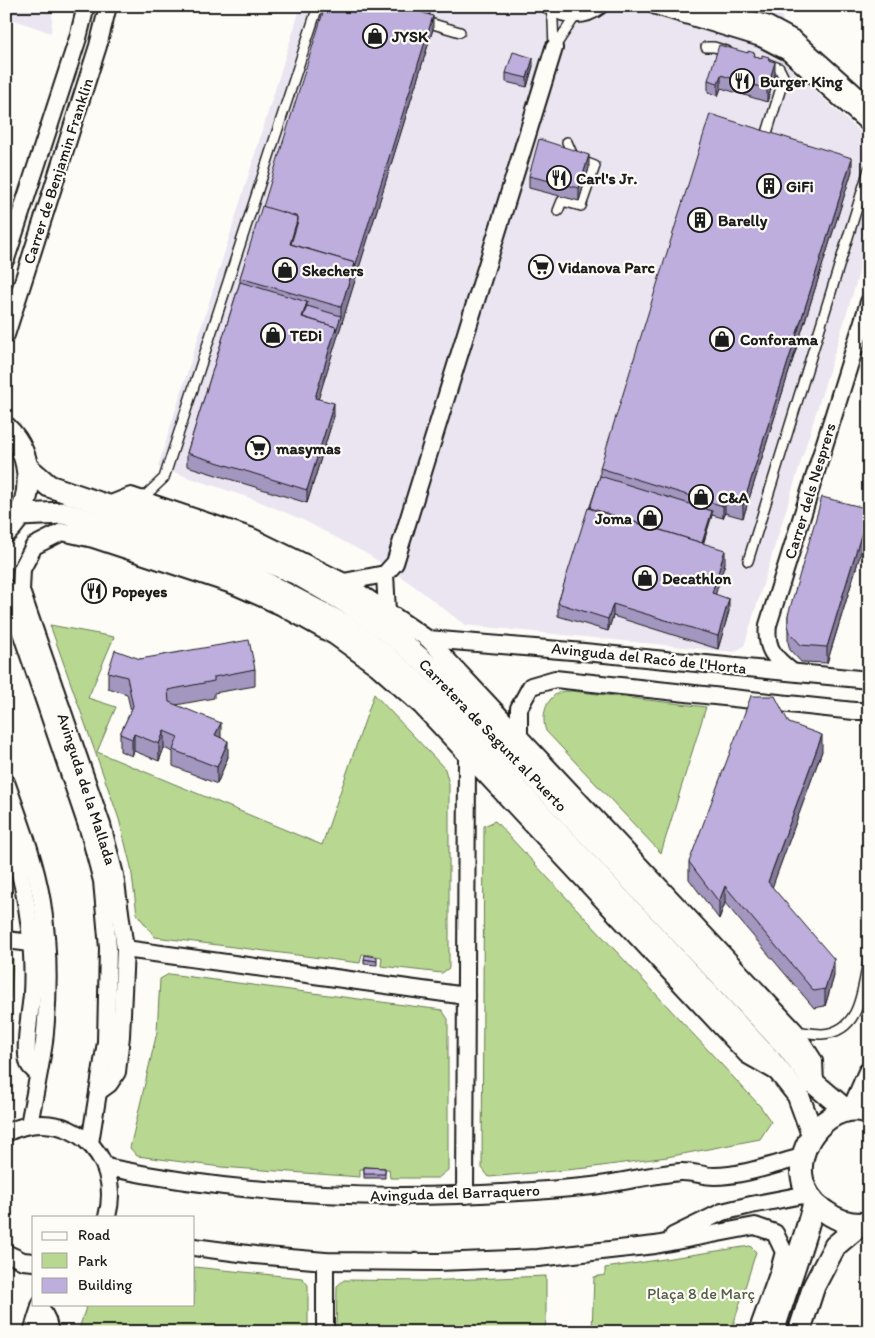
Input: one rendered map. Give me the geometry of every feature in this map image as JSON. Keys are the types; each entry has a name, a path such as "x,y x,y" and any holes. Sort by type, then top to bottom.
{"street":[{"name":"Carrer de Benjamin Franklin","path":"6,259 78,38 86,6"},
{"name":"Carrer de Benjamin Franklin","path":"6,335 98,46 108,6"},
{"path":"550,6 558,11 576,15 586,13 599,6"},
{"path":"656,6 761,38 788,52 869,124"},
{"path":"705,6 766,24 794,39 869,106"},
{"path":"344,582 385,574 395,563 554,48"},
{"name":"Carrer dels Nesprers","path":"792,672 776,660 766,638 768,624 869,302"},
{"path":"6,428 19,444 28,468 28,491 20,515 6,532"},
{"name":"Carretera de Sagunt al Puerto","path":"28,468 49,486 247,553 295,573 351,605 399,640 448,684 781,1041 815,1084 856,1111"},
{"path":"106,506 131,496 250,536 344,582 428,640 795,1031 814,1062 815,1084"},
{"name":"Carretera de Sagunt al Puerto","path":"20,515 64,512 95,524 240,570 341,624 386,656 429,694 772,1061 798,1095 812,1133"},
{"path":"95,524 110,544 235,586 280,606 334,636 377,668 421,706 747,1055 784,1077"},
{"name":"Avinguda de la Mallada","path":"98,1092 109,1084 117,1072 121,1036 125,949 115,875 102,825 21,590 22,569 34,546 62,532 110,544"},
{"path":"385,574 387,612"},
{"name":"Avinguda de la Mallada","path":"6,588 89,832 102,881 108,958 106,1042 90,1143"},
{"path":"14,614 32,620"},
{"name":"Avinguda del Racó de l'Horta","path":"428,640 584,652 869,680"},
{"name":"Avinguda del Racó de l'Horta","path":"519,735 519,708 531,686 555,679 854,711 869,711"},
{"path":"465,1195 468,756"},
{"path":"6,782 31,853 42,902 46,945 47,994 44,1041 29,1124"},
{"path":"6,827 17,857 31,943 32,993 26,1054 29,1065 38,1074"},
{"path":"6,940 31,943"},
{"path":"125,949 466,996"},
{"path":"865,1223 835,1219 811,1198 802,1176 802,1157 812,1133 828,1119 856,1111 869,1073"},
{"path":"6,1133 29,1124 43,1124 62,1127 77,1133 90,1143 106,1167 111,1187 107,1216"},
{"name":"Avinguda del Barraquero","path":"106,1167 140,1174 255,1189 337,1196 465,1195 585,1187 682,1172 714,1176 745,1171 802,1157"},
{"path":"656,1245 722,1212 751,1205 811,1198"},
{"path":"773,1332 807,1230 811,1198"},
{"path":"799,1332 814,1286 835,1246 865,1223"},
{"path":"195,1247 325,1261 438,1262 538,1258 656,1245 755,1226 775,1233 784,1252 757,1332"},
{"path":"6,1253 23,1261 32,1262"},
{"path":"325,1261 325,1332"},
{"path":"32,1332 41,1306"},
{"path":"41,1306 48,1320 50,1332"}],"lane":[{"path":"131,496 145,496 164,478 318,6"},
{"path":"550,6 554,48"},
{"path":"554,48 576,15"},
{"path":"417,19 460,32"},
{"path":"706,46 732,53"},
{"path":"760,62 779,68 784,78 767,132"},
{"path":"558,211 562,201 581,206 595,166 574,158 567,142"},
{"path":"748,561 869,169"},
{"path":"795,1031 823,1034 843,1029 857,1013 869,957"}],"shaded area":[{"path":"6,6 53,6 51,33 6,17"},
{"name":"Vidanova Parc","path":"301,6 782,6 784,63 869,140 869,241 744,646 734,652 465,625 413,585 369,555 303,520 256,500 158,467"}],"green space":[{"path":"50,625 114,637 88,698 116,707 97,752 322,845 374,694 445,769 449,784 449,968 442,973 381,966 382,957 362,954 360,963 155,937 137,914 131,867 119,819"},
{"path":"572,691 706,707 661,853 546,731 544,714 551,699 560,692"},
{"path":"495,821 760,1106 771,1122 760,1139 667,1157 587,1168 489,1177 482,1168 484,826"},
{"path":"6,953 13,959 11,994 6,1028"},
{"path":"169,974 442,1010 448,1019 448,1170 438,1178 390,1178 389,1169 360,1169 360,1177 221,1167 137,1156 130,1148 157,1032 160,979"},
{"name":"Plaça 8 de Març","path":"750,1246 756,1252 731,1332 592,1332 594,1277 605,1275 605,1268"},
{"path":"195,1267 302,1278 308,1285 308,1332 78,1332 86,1306 195,1306"},
{"path":"546,1276 546,1321 544,1332 336,1332 337,1286 344,1280 425,1281"}],"building":[{"path":"325,6 401,6 433,16 355,267 355,263 291,244 298,217 263,207"},
{"path":"719,45 748,53 748,51 755,53 754,56 762,58 762,55 769,57 768,60 775,62 767,89 721,75 718,83 708,80"},
{"path":"513,52 533,58 527,78 506,73"},
{"path":"710,114 852,158 743,505 725,500 723,506 600,468"},
{"name":"Carl's Jr.","path":"539,139 589,155 579,188 529,176"},
{"name":"Skechers","path":"262,206 298,217 290,244 355,263 341,307 240,278"},
{"path":"240,282 307,302 302,317 336,327 315,398 334,403 307,490 187,453"},
{"path":"307,306 341,316 336,331 336,327 303,317"},
{"name":"Joma","path":"600,476 712,511 702,543 590,508"},
{"path":"822,497 869,509 827,647 801,645 790,633 788,625 788,615"},
{"name":"Decathlon","path":"588,508 725,550 712,593 729,599 718,636 613,604 608,619 558,603"},
{"path":"249,640 255,669 214,677 214,681 168,690 169,702 221,723 215,735 228,741 217,767 173,750 178,737 164,731 159,744 134,734 132,739 120,734 133,706 127,677 108,672 115,650 140,659"},
{"path":"751,696 775,696 789,723 822,735 768,882 834,959 825,989 814,991 725,886 719,902 689,862"},
{"path":"365,955 377,957 377,961 364,959"},
{"path":"364,1167 385,1168 385,1174 364,1174"}],"place":[{"name":"JYSK","path":"375,36"},
{"name":"Burger King","path":"742,81"},
{"name":"Carl's Jr.","path":"559,178"},
{"name":"GiFi","path":"769,186"},
{"name":"Barelly","path":"700,220"},
{"name":"Vidanova Parc","path":"541,267"},
{"name":"Skechers","path":"285,270"},
{"name":"TEDi","path":"273,335"},
{"name":"Conforama","path":"722,339"},
{"name":"masymas","path":"258,448"},
{"name":"C&A","path":"701,497"},
{"name":"Joma","path":"650,518"},
{"name":"Decathlon","path":"645,578"},
{"name":"Popeyes","path":"94,591"}]}
